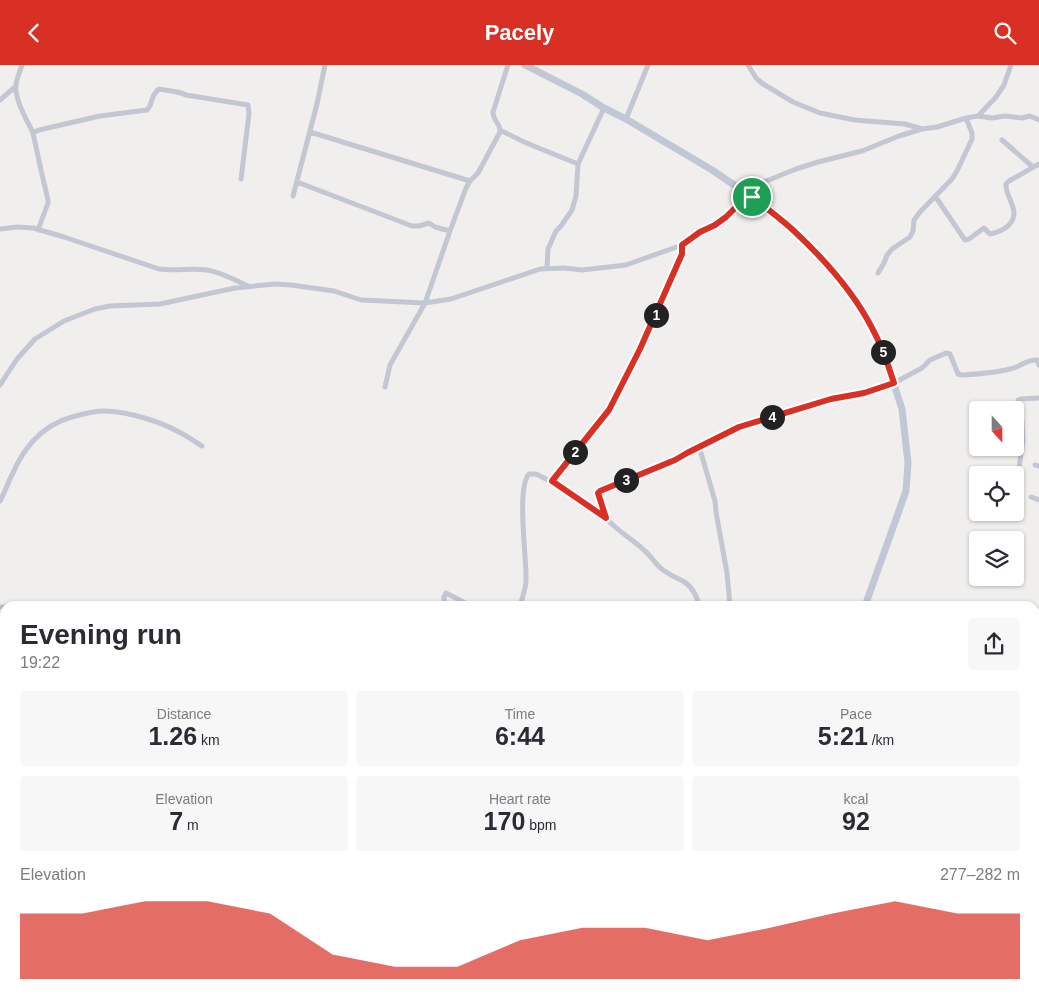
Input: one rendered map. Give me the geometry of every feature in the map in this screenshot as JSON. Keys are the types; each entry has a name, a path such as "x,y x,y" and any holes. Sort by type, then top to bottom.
{"main road":[{"path":"527,65 626,119 712,170 752,197 793,230 833,271 872,326 888,363 902,409 908,463 906,491 867,601"}],"street":[{"path":"22,65 16,86 18,100 33,133 48,200 38,229"},
{"path":"294,196 325,65"},
{"path":"508,65 493,112 493,117 500,130 578,164"},
{"path":"626,119 648,65"},
{"path":"748,65 756,78 763,84 792,102 820,113 855,120 905,123 922,129"},
{"path":"978,116 996,97 1004,85 1011,65"},
{"path":"0,100 16,86"},
{"path":"33,133 100,116 147,110 150,107 154,93 159,89 244,104 248,105 249,114 242,179"},
{"path":"547,268 548,249 556,231 572,210 576,196 578,164 604,108"},
{"path":"0,385 17,359 35,339 64,321 95,309 110,306 160,304 235,288 275,284 334,291 361,300 425,303 451,299 540,269 564,268 582,270 626,265 682,245 726,217 738,205 752,197 764,182 796,169 862,151 922,129 937,127 966,118 1006,116 1022,118 1030,116 1039,120"},
{"path":"878,273 892,249 910,237 914,231 914,220 920,212 958,171 972,139 972,133 966,118"},
{"path":"385,387 390,365 425,303 470,181 478,173 500,130"},
{"path":"310,132 470,181"},
{"path":"936,196 965,239 969,239 984,228 991,234 1007,227 1013,220 1014,210 1006,191 1006,184 1036,165 1002,140"},
{"path":"297,182 412,226 429,223 435,227 450,231"},
{"path":"0,229 17,227 38,229 159,269 174,271 208,270 249,287"},
{"path":"552,481 609,410 655,316 682,254 682,245"},
{"path":"606,518 598,493 600,491 675,460 739,427 831,399 864,393 894,383 922,368 930,360 946,353 952,357 958,374 962,375 1013,369 1028,361 1038,360"},
{"path":"1019,466 1023,441 1018,400 1039,398"},
{"path":"0,501 20,458 34,440 48,428 64,419 105,411 129,414 179,432 202,446"},
{"path":"699,447 715,501 727,573 730,601"},
{"path":"521,601 526,580 523,537 524,487 526,477 529,474 536,474 552,481 606,518 647,552 663,570 693,589 698,601"},
{"path":"1031,497 1039,499"},
{"path":"444,601 446,593 461,601"}],"route":[{"path":"752,197 793,230 833,271 856,301 872,326 888,363 894,383 864,393 831,399 739,427 675,460 600,491 598,493 606,518 552,481 609,410 655,316 682,254 682,245 700,232 715,225 738,205 752,197"}]}
